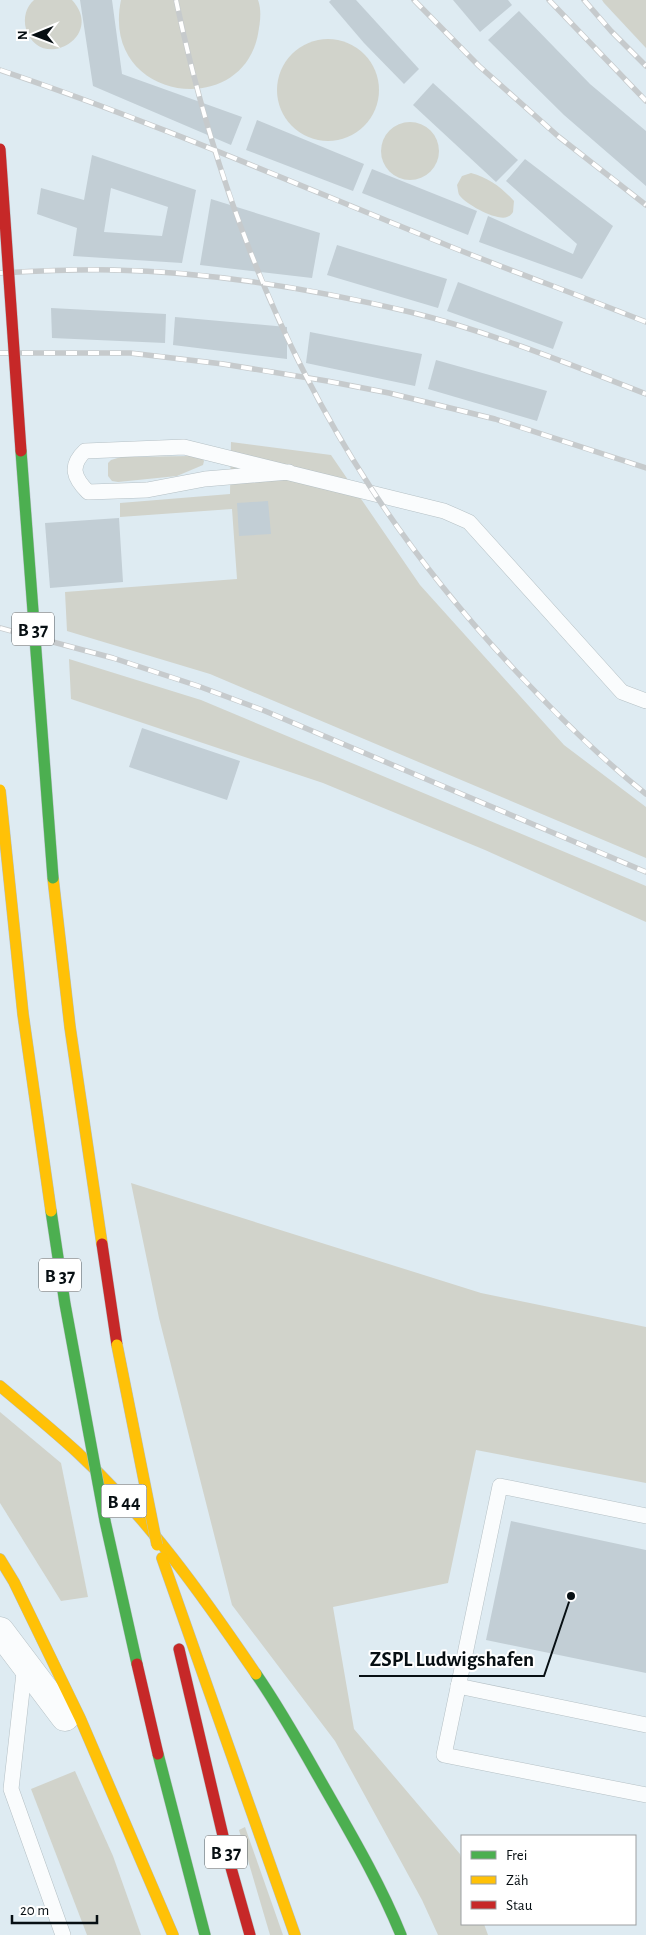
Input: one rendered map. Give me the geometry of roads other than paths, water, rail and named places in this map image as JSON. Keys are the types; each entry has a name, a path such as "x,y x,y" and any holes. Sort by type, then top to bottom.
{"highway":[{"name":"B 37","path":"0,149 53,878 85,1137 117,1344 175,1635 228,1857 250,1935"},
{"name":"B 37","path":"0,790 23,1014 65,1304 104,1521 158,1754 205,1935"},
{"name":"B 44","path":"0,1386 78,1453 115,1491 153,1533 228,1634 268,1691 348,1828 401,1935"},
{"path":"157,1545 295,1935"},
{"path":"0,1560 14,1582 80,1718 173,1935"}],"street":[{"path":"0,1631 65,1717"}],"lane":[{"path":"289,472 205,479 147,490 88,492 79,483 74,472 78,458 85,451 184,447 289,472 444,511 469,522 622,692 646,701"},
{"path":"646,1516 500,1486 444,1755 646,1795"},
{"path":"25,1664 11,1789 63,1935"},
{"path":"458,1686 646,1725"}],"railway":[{"path":"176,0 208,127 250,252 304,372 335,429 369,485 402,533 474,624 560,717 646,794"},
{"path":"414,0 479,66 559,137 646,205"},
{"path":"549,0 646,101"},
{"path":"584,0 611,31 646,66"},
{"path":"0,70 170,132 449,246 646,322"},
{"path":"0,273 86,270 151,271 226,278 300,289 410,312 470,329 530,349 646,394"},
{"path":"0,353 130,353 223,364 327,381 389,393 495,419 646,468"},
{"path":"0,628 113,658 198,686 265,711 646,872"}],"place":[{"name":"ZSPL Ludwigshafen","path":"571,1596"}]}
